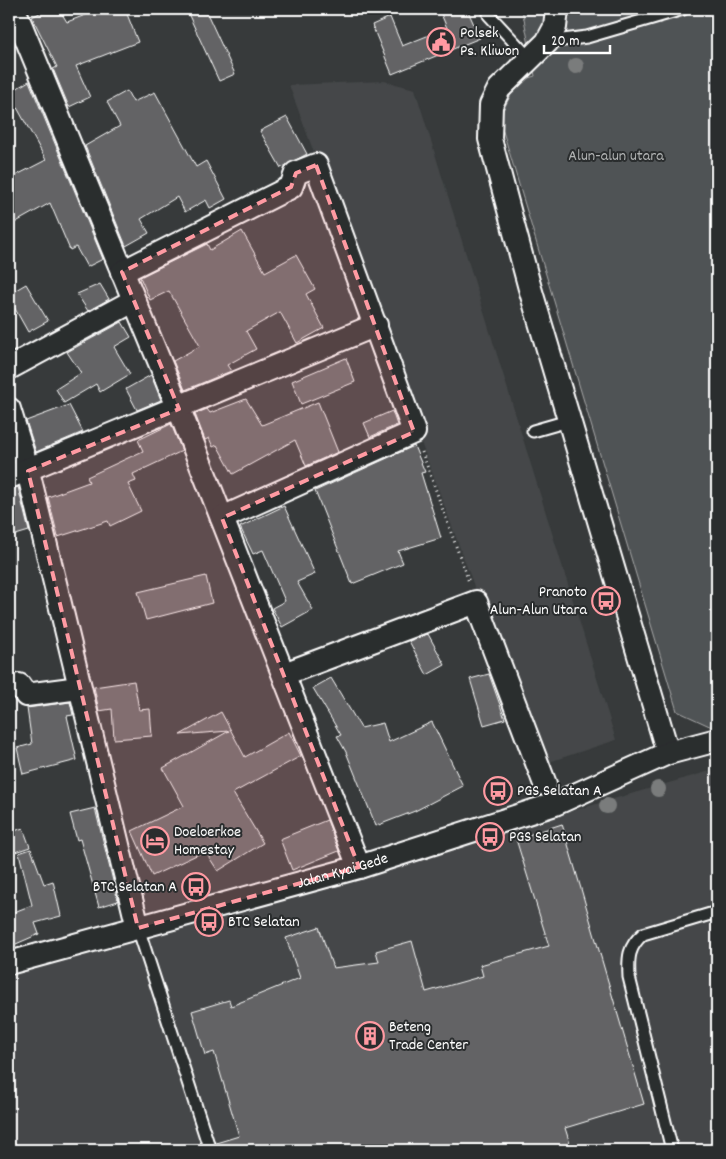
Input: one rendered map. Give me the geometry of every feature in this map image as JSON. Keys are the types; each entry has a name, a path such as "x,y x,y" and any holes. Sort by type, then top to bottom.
{"street":[{"path":"14,9 179,409 360,867"},
{"path":"557,9 555,27 547,42 499,89 491,105 490,139 568,421 668,753"},
{"path":"122,272 291,188 296,173 316,165 414,432 222,518"},
{"path":"9,368 133,301"},
{"path":"18,474 179,409 376,325"},
{"path":"9,409 18,474 80,688 138,928"},
{"path":"284,674 476,602 545,784"},
{"path":"19,685 26,695 80,688"},
{"name":"Jalan Kyai Gede","path":"9,963 360,867 554,804 668,753 717,740"}],"lane":[{"path":"547,42 587,37 683,9"},
{"path":"488,15 529,58"},
{"path":"534,431 568,421"},
{"path":"672,1150 629,977 630,951 634,942 643,934 717,912"},
{"path":"138,928 210,1150"}],"path":[{"path":"414,432 476,602"}],"highlighted area":[{"path":"316,165 414,432 222,518 359,867 138,928 28,471 179,409 122,272 291,187 296,173"}],"shaded area":[{"path":"384,81 415,89 616,740 540,765 289,85"},
{"path":"717,769 717,1150 9,1150 9,974"}],"green space":[{"name":"Alun-alun utara","path":"522,9 717,9 716,729 677,711 499,118 518,81 535,76"}],"building":[{"path":"47,9 59,9 67,22 101,9 125,9 138,42 76,66 90,97 69,107 53,69 57,67 32,17"},
{"path":"186,9 205,9 235,74 219,81"},
{"name":"Polsek Ps. Kliwon","path":"439,9 467,9 480,38 392,74 372,25 390,17 402,46 447,28"},
{"path":"29,81 103,259 87,267 76,247 70,250 50,203 9,226 9,179 46,160 9,93"},
{"path":"127,91 133,102 155,92 196,167 206,161 226,199 210,208 206,200 185,212 177,197 141,219 149,233 126,246 85,146 120,126 107,102"},
{"path":"287,117 307,154 281,168 260,131"},
{"path":"242,231 265,272 296,255 315,289 306,294 324,328 297,343 280,312 246,331 256,349 227,365 231,371 185,390 173,361 200,346 169,291 150,300 140,277 207,244 210,250"},
{"path":"26,284 48,321 28,332 9,298 9,294"},
{"path":"100,284 109,299 88,311 77,294"},
{"path":"122,322 131,337 114,347 130,374 100,392 96,384 64,403 56,389 81,373 67,352"},
{"path":"346,358 355,382 301,404 292,381"},
{"path":"151,375 161,400 137,410 126,389"},
{"path":"246,399 262,425 318,402 338,452 306,466 295,440 233,474 217,445 213,447 209,438 205,440 195,414 207,409 210,413"},
{"path":"69,405 83,432 36,452 26,421"},
{"path":"392,411 397,425 370,437 364,423"},
{"path":"171,424 182,451 133,474 136,481 128,484 141,511 110,526 108,521 58,537 48,497 89,482 87,477 143,451 138,440"},
{"path":"414,446 425,472 421,473 441,538 398,551 403,563 352,584 315,491"},
{"path":"18,487 29,531 9,537 9,490"},
{"path":"284,506 315,574 297,582 313,610 282,627 272,608 285,601 263,550 253,554 240,527"},
{"path":"206,576 212,603 146,620 138,592"},
{"path":"428,634 445,665 427,675 409,641"},
{"path":"489,674 505,719 484,725 470,679"},
{"path":"331,678 361,728 383,723 389,742 432,722 463,786 415,811 376,826 346,752 337,736 341,735 313,688"},
{"path":"134,681 139,710 150,709 152,736 114,739 112,709 99,711 94,687"},
{"path":"70,702 73,715 67,716 77,760 23,774 17,748 32,744 27,708"},
{"path":"221,712 245,757 289,732 301,756 233,793 263,843 218,871 205,851 152,876 132,831 184,806 163,768 229,731 180,735"},
{"path":"95,808 118,901 99,907 80,839 77,840 70,814"},
{"path":"327,820 339,851 292,870 280,839"},
{"name":"Beteng Trade Center","path":"562,824 644,1104 565,1128 572,1150 217,1150 216,1143 239,1136 214,1052 205,1055 192,1011 229,1000 231,1006 300,978 286,938 319,927 333,968 379,962 376,951 412,941 426,992 483,976 480,965 549,946 516,839"},
{"path":"23,828 30,847 9,854 9,833"},
{"path":"31,849 44,884 53,881 61,916 35,923 39,934 9,947 9,914 32,905 19,853"}],"place":[{"name":"Polsek Ps. Kliwon","path":"441,42"},
{"name":"Pranoto Alun-Alun Utara","path":"606,601"},
{"name":"PGS Selatan A","path":"498,791"},
{"name":"PGS Selatan","path":"490,837"},
{"name":"Doeloerkoe Homestay","path":"155,841"},
{"name":"BTC Selatan A","path":"196,887"},
{"name":"BTC Selatan","path":"209,922"},
{"name":"Beteng Trade Center","path":"370,1036"}]}
